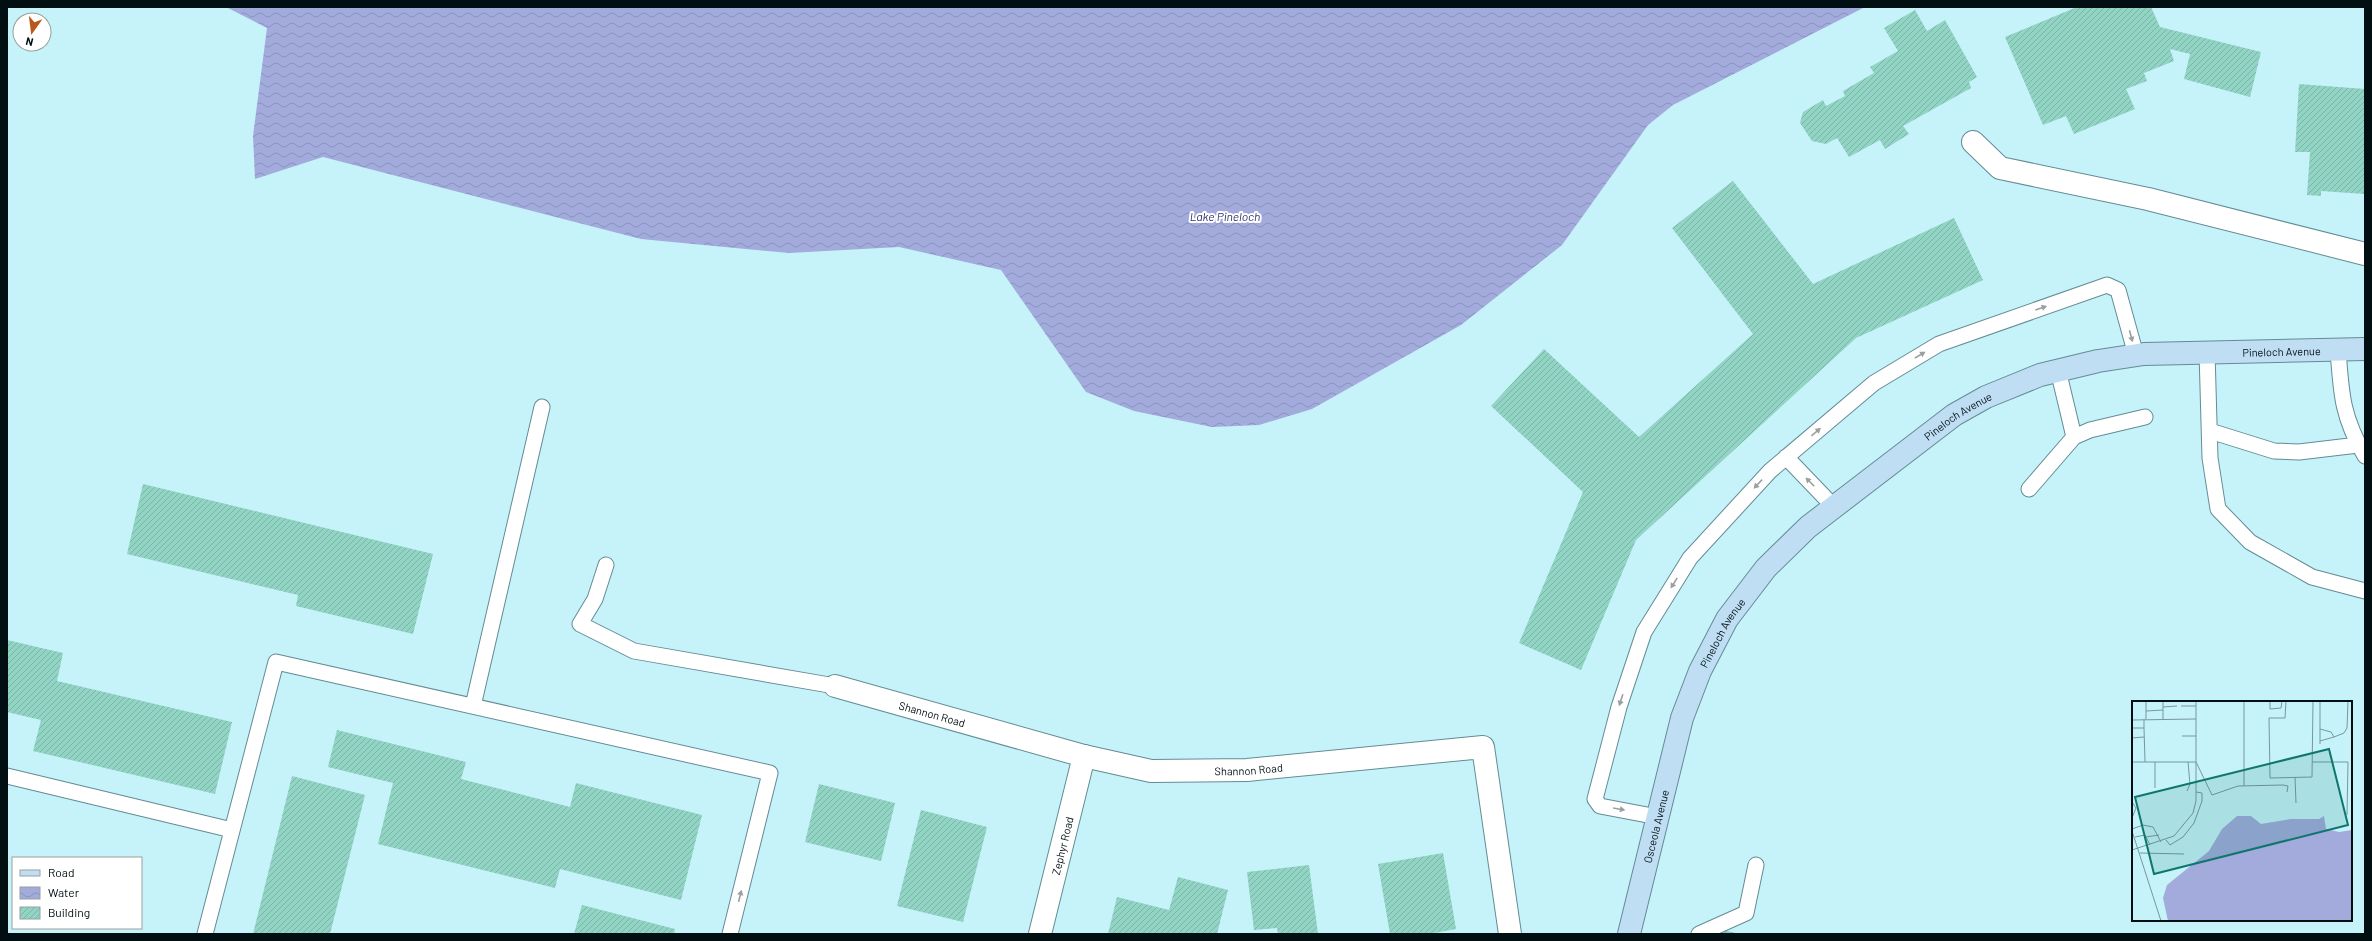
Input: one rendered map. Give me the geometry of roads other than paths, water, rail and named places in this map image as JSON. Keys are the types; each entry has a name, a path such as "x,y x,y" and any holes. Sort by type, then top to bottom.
{"street":[{"path":"1973,142 2000,168 2148,199 2365,254"},
{"name":"Pineloch Avenue","path":"1682,718 1689,696 1712,646 1746,592 1785,548 1834,507 1954,415 2006,388 2058,370 2098,361 2136,355 2365,349"},
{"name":"Shannon Road","path":"835,686 1084,756 1151,771 1247,770 1483,747 1510,934"},
{"name":"Osceola Avenue","path":"1633,933 1658,817 1682,718"},
{"name":"Zephyr Road","path":"1040,934 1084,756"}],"lane":[{"path":"1658,817 1600,806 1595,799 1618,707 1644,632 1690,558 1770,471 1874,383 1939,344 2107,285 2118,290 2136,355"},
{"path":"2210,431 2274,451 2299,452 2362,450 2350,430 2341,393 2338,349"},
{"path":"2208,352 2210,458 2218,509 2250,542 2312,577 2365,591"},
{"path":"2058,370 2074,437"},
{"path":"473,706 542,407"},
{"path":"2029,489 2074,437 2090,430 2145,418"},
{"path":"1786,457 1834,507"},
{"path":"606,565 595,599 580,624 634,651 835,686"},
{"path":"205,934 276,662 770,773 730,934"},
{"path":"7,776 232,830"},
{"path":"1698,934 1746,912 1756,866"}],"water":[{"name":"Lake Pineloch","path":"226,7 1865,7 1673,105 1648,125 1562,245 1461,325 1312,409 1259,425 1212,427 1134,411 1086,392 1001,270 899,247 789,253 641,239 323,157 255,179 253,136 267,28"}]}
